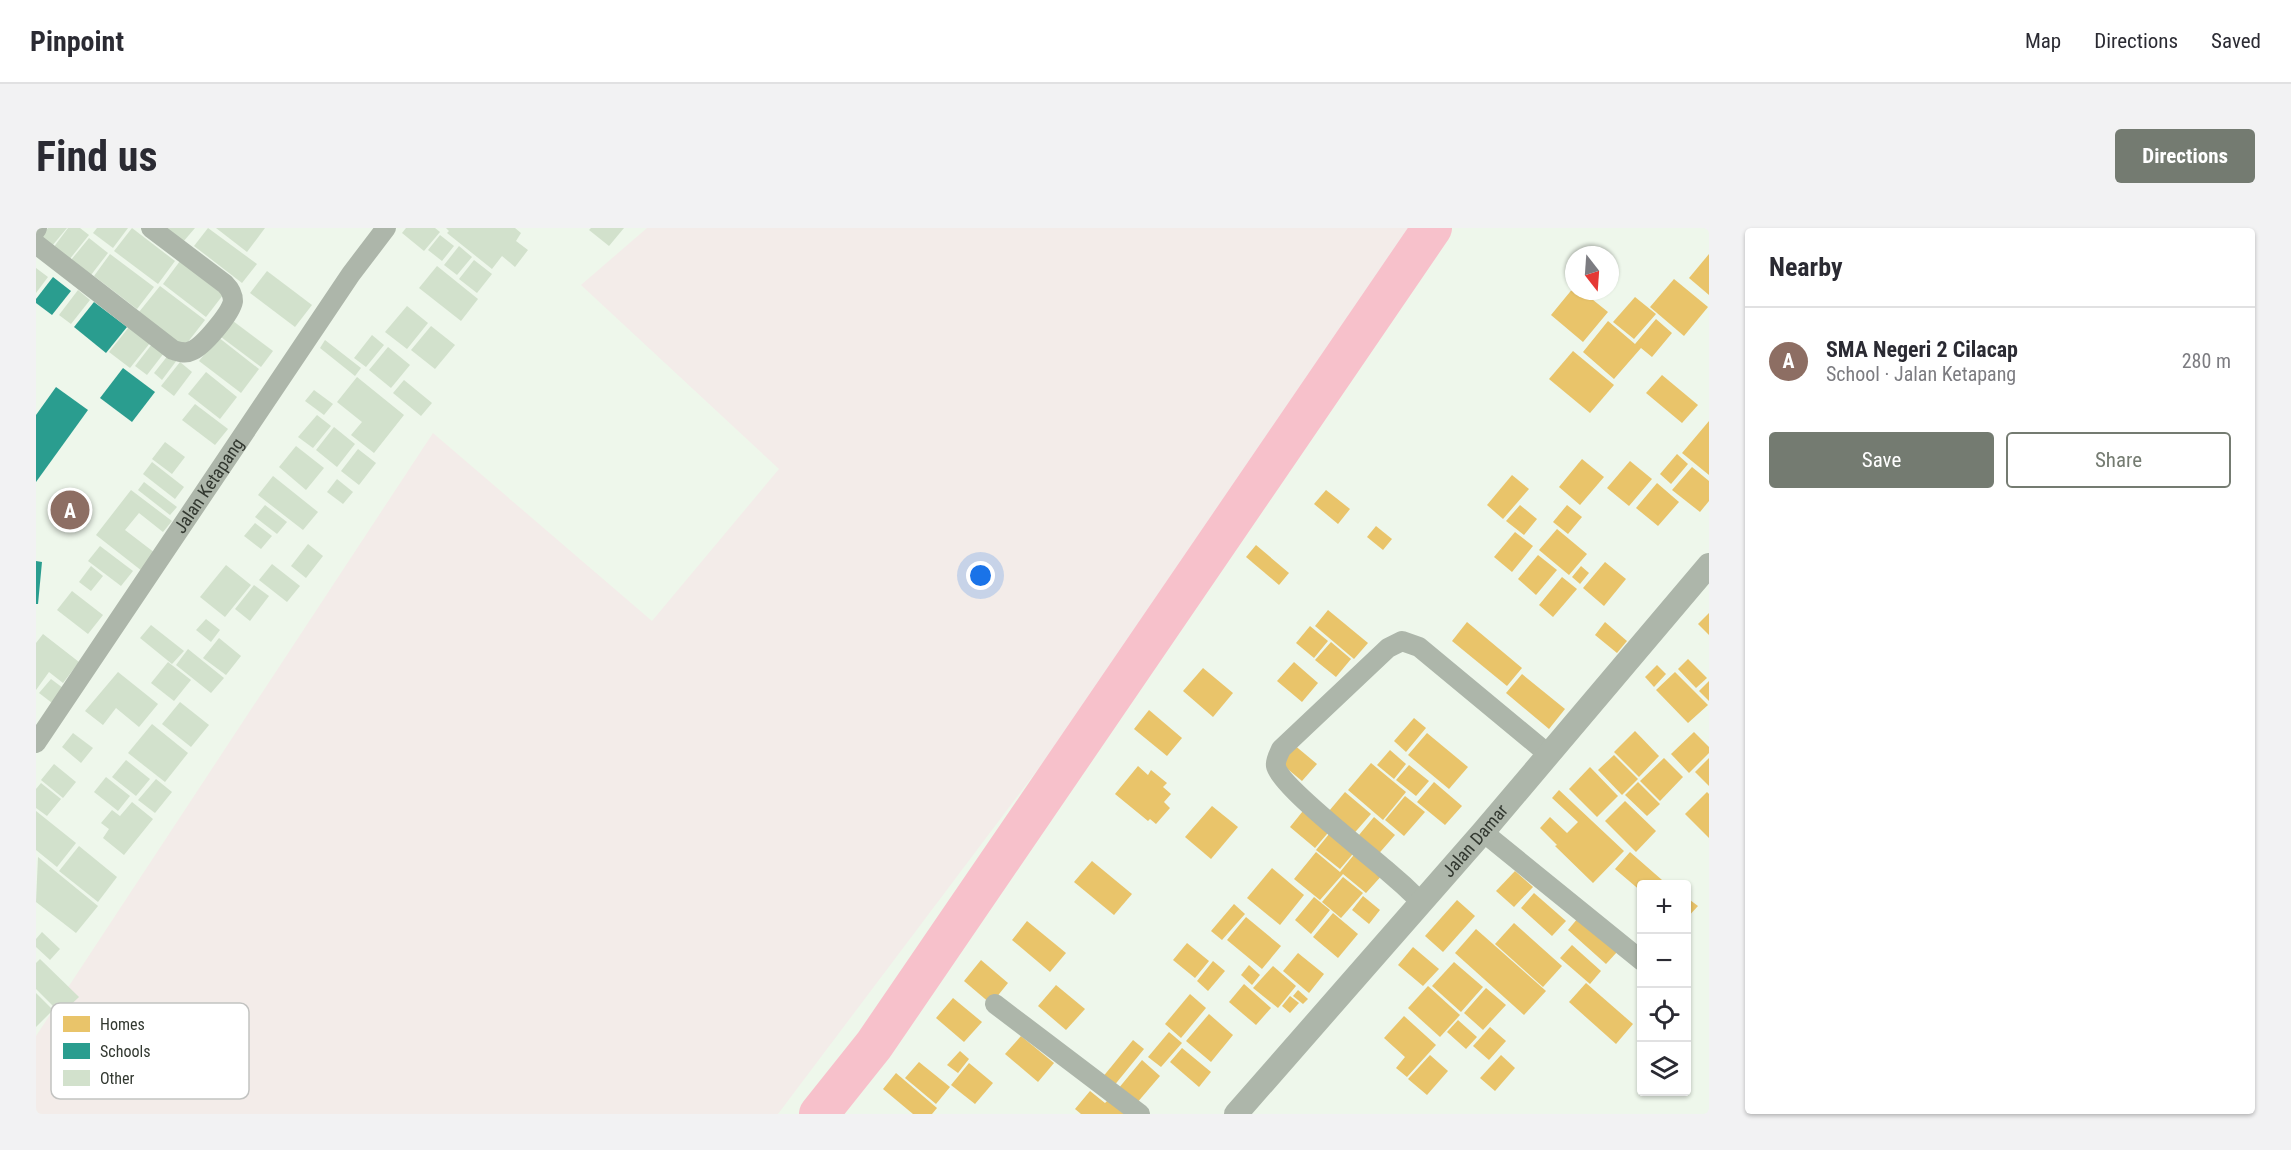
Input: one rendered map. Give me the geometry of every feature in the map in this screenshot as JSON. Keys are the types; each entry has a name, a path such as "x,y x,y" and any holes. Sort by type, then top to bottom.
{"street":[{"path":"36,244 173,350 183,353 190,352 199,347 224,317 232,304 233,297 225,284 151,228"},
{"name":"Jalan Ketapang","path":"36,743 351,274 386,228"},
{"name":"Jalan Damar","path":"1236,1114 1706,574"},
{"path":"1420,901 1388,871 1325,819 1283,778 1275,767 1276,758 1281,749 1388,648 1402,641 1419,647 1548,754"},
{"path":"1483,832 1637,958"},
{"path":"995,1004 1140,1114"}],"shaded area":[{"path":"647,228 1418,228 1301,420 778,1114 36,1114 36,1036 51,1013 51,1099 249,1099 249,1003 58,1003 433,433 652,621 779,469 581,285"}],"building: Homes":[{"path":"1709,254 1709,295 1689,278"},
{"path":"1674,279 1708,307 1684,336 1650,307"},
{"path":"1635,297 1656,314 1634,339 1613,322"},
{"path":"1565,298 1565,300 1593,300 1608,312 1583,342 1551,315"},
{"path":"1656,319 1672,333 1652,357 1641,348 1614,379 1583,352 1608,321 1635,344"},
{"path":"1573,351 1614,385 1590,413 1549,379"},
{"path":"1662,375 1698,405 1682,423 1646,393"},
{"path":"1709,421 1709,475 1682,453"},
{"path":"1677,454 1688,464 1671,484 1660,474"},
{"path":"1582,459 1604,477 1580,505 1559,487"},
{"path":"1630,461 1652,479 1629,506 1607,488"},
{"path":"1692,467 1709,481 1709,501 1700,512 1672,490"},
{"path":"1512,475 1529,489 1503,519 1487,505"},
{"path":"1657,483 1679,502 1658,526 1636,508"},
{"path":"1326,490 1350,509 1338,524 1314,504"},
{"path":"1520,505 1537,519 1524,535 1506,521"},
{"path":"1567,505 1582,517 1568,534 1553,522"},
{"path":"1376,526 1392,539 1383,550 1367,537"},
{"path":"1557,529 1587,554 1569,575 1539,550"},
{"path":"1515,532 1533,546 1512,572 1494,557"},
{"path":"1256,545 1289,573 1279,585 1246,557"},
{"path":"1538,555 1557,570 1536,595 1518,579"},
{"path":"1605,562 1626,579 1604,606 1583,588"},
{"path":"1581,566 1589,573 1580,584 1572,577"},
{"path":"1562,577 1577,589 1553,617 1539,605"},
{"path":"1328,610 1368,643 1354,659 1315,626"},
{"path":"1709,613 1709,635 1698,624"},
{"path":"1467,622 1522,668 1507,686 1452,641"},
{"path":"1605,622 1627,641 1617,653 1595,635"},
{"path":"1310,626 1328,641 1314,658 1296,643"},
{"path":"1331,642 1351,659 1336,677 1315,660"},
{"path":"1688,659 1707,678 1696,688 1678,669"},
{"path":"1294,662 1318,683 1302,702 1277,681"},
{"path":"1657,665 1666,674 1654,687 1645,677"},
{"path":"1203,668 1233,693 1213,717 1183,691"},
{"path":"1675,672 1708,705 1688,723 1656,690"},
{"path":"1522,674 1565,709 1549,729 1506,693"},
{"path":"1709,681 1709,701 1699,691"},
{"path":"1149,710 1182,738 1167,756 1134,729"},
{"path":"1414,718 1426,728 1406,752 1394,741"},
{"path":"1635,731 1659,756 1639,777 1614,752"},
{"path":"1694,732 1709,747 1709,753 1689,773 1671,754"},
{"path":"1427,733 1468,767 1449,789 1408,755"},
{"path":"1293,744 1317,764 1302,781 1278,761"},
{"path":"1390,750 1406,764 1394,779 1377,765"},
{"path":"1614,755 1638,779 1622,795 1598,770"},
{"path":"1664,758 1683,777 1660,801 1640,781"},
{"path":"1709,758 1709,786 1695,772"},
{"path":"1371,763 1406,792 1383,820 1348,790"},
{"path":"1409,765 1429,781 1416,796 1396,780"},
{"path":"1138,766 1148,775 1151,770 1167,783 1163,787 1171,794 1164,802 1170,808 1156,824 1150,819 1148,821 1115,794"},
{"path":"1590,767 1618,796 1597,817 1569,789"},
{"path":"1434,782 1462,806 1445,825 1417,802"},
{"path":"1638,782 1660,804 1647,816 1625,795"},
{"path":"1559,790 1624,851 1593,883 1540,828 1550,817 1567,833 1578,822 1552,798"},
{"path":"1345,792 1371,814 1350,838 1324,817"},
{"path":"1707,792 1709,794 1709,838 1685,814"},
{"path":"1405,796 1425,812 1404,836 1385,820"},
{"path":"1625,801 1656,831 1636,852 1605,821"},
{"path":"1212,806 1238,827 1211,859 1185,837"},
{"path":"1307,806 1333,827 1315,848 1290,827"},
{"path":"1374,817 1395,835 1375,858 1354,841"},
{"path":"1334,828 1358,848 1340,869 1316,850"},
{"path":"1357,851 1384,873 1366,893 1343,874 1320,900 1294,879 1316,852 1340,872"},
{"path":"1630,852 1662,880 1637,880 1637,888 1615,869"},
{"path":"1092,861 1132,894 1114,915 1074,882"},
{"path":"1272,868 1304,895 1280,925 1247,898"},
{"path":"1515,871 1533,887 1514,907 1496,891"},
{"path":"1343,877 1363,893 1341,918 1322,902"},
{"path":"1534,893 1566,921 1552,936 1521,908"},
{"path":"1363,896 1380,910 1369,924 1352,910"},
{"path":"1314,897 1330,910 1311,934 1295,920"},
{"path":"1457,900 1475,916 1443,952 1425,936"},
{"path":"1691,901 1698,906 1691,914"},
{"path":"1234,904 1245,914 1222,940 1211,931"},
{"path":"1333,913 1358,934 1338,958 1313,937"},
{"path":"1246,917 1281,946 1262,969 1227,940"},
{"path":"1578,918 1617,952 1606,964 1568,930"},
{"path":"1027,921 1066,953 1050,972 1012,940"},
{"path":"1514,923 1562,966 1543,987 1495,944"},
{"path":"1476,929 1546,991 1524,1015 1455,953"},
{"path":"1187,943 1209,961 1195,978 1173,960"},
{"path":"1572,945 1601,971 1590,984 1560,958"},
{"path":"1413,947 1439,969 1423,986 1398,965"},
{"path":"1298,953 1324,974 1309,993 1283,971"},
{"path":"981,960 1008,983 991,1004 964,981"},
{"path":"1213,961 1225,971 1208,991 1197,981"},
{"path":"1454,962 1483,987 1461,1012 1432,986"},
{"path":"1249,965 1260,975 1252,985 1241,975"},
{"path":"1273,966 1296,986 1278,1008 1253,988"},
{"path":"1586,983 1633,1024 1616,1044 1569,1002"},
{"path":"1244,984 1271,1008 1256,1025 1229,1002"},
{"path":"1056,985 1085,1009 1066,1030 1038,1006"},
{"path":"1428,986 1460,1015 1440,1037 1408,1008"},
{"path":"1486,988 1506,1005 1483,1030 1464,1013"},
{"path":"1298,990 1308,999 1303,1004 1293,996"},
{"path":"1190,994 1206,1008 1181,1038 1165,1024"},
{"path":"1290,996 1299,1003 1290,1013 1282,1006"},
{"path":"953,998 982,1022 964,1042 936,1018"},
{"path":"1209,1014 1233,1035 1211,1062 1186,1041"},
{"path":"1404,1016 1436,1045 1407,1077 1396,1068 1405,1057 1384,1038"},
{"path":"1458,1020 1477,1037 1466,1049 1447,1032"},
{"path":"1490,1027 1506,1041 1489,1060 1473,1046"},
{"path":"1169,1032 1182,1043 1161,1067 1148,1057"},
{"path":"1021,1036 1054,1063 1038,1082 1005,1054"},
{"path":"1133,1040 1144,1049 1113,1087 1102,1078"},
{"path":"1182,1048 1211,1072 1199,1087 1170,1062"},
{"path":"960,1051 969,1059 958,1073 947,1065"},
{"path":"1430,1055 1448,1071 1427,1095 1408,1079"},
{"path":"1501,1055 1515,1068 1495,1091 1480,1078"},
{"path":"1142,1060 1160,1076 1136,1104 1118,1089"},
{"path":"919,1062 950,1087 936,1104 905,1078"},
{"path":"969,1063 993,1083 975,1104 951,1085"},
{"path":"896,1073 937,1108 932,1114 913,1114 883,1089"},
{"path":"1090,1091 1105,1103 1108,1100 1125,1114 1081,1114 1075,1109"}],"building: Schools":[{"path":"53,277 71,291 52,315 36,303 36,299"},
{"path":"94,302 127,327 106,353 74,327"},
{"path":"123,368 155,392 132,422 100,398"},
{"path":"56,387 88,410 36,482 36,415"},
{"path":"36,561 42,562 38,604 36,604"}],"building: Other":[{"path":"48,228 67,228 52,246 40,237"},
{"path":"68,228 80,228 89,235 69,260 53,248"},
{"path":"97,228 128,228 113,248 93,233"},
{"path":"132,228 175,261 158,284 114,251"},
{"path":"165,228 195,228 183,242"},
{"path":"208,228 257,264 242,283 194,246"},
{"path":"216,228 265,228 247,252"},
{"path":"406,228 435,228 440,232 424,251 402,233"},
{"path":"446,228 515,228 521,233 516,241 528,250 515,267 502,256 492,269 447,233 449,231"},
{"path":"591,228 624,228 609,246 589,230"},
{"path":"440,235 454,246 442,261 428,250"},
{"path":"89,238 108,253 91,275 71,260"},
{"path":"459,246 472,257 457,275 444,265"},
{"path":"110,254 154,287 137,309 94,276"},
{"path":"474,260 492,274 477,293 459,279"},
{"path":"180,261 223,295 206,317 163,284"},
{"path":"437,266 478,299 461,321 419,288"},
{"path":"36,268 48,277 36,293"},
{"path":"267,271 312,305 295,327 250,293"},
{"path":"160,286 205,320 184,347 139,312"},
{"path":"78,290 90,300 71,324 59,315"},
{"path":"407,306 428,323 407,349 385,332"},
{"path":"233,321 273,351 261,367 221,337"},
{"path":"431,326 455,345 435,369 411,350"},
{"path":"129,327 150,343 130,368 109,352"},
{"path":"372,335 384,345 366,367 354,358"},
{"path":"218,337 259,369 241,393 199,361"},
{"path":"325,340 361,368 355,376 320,348"},
{"path":"152,344 164,353 147,375 135,366"},
{"path":"388,347 410,365 391,388 369,370"},
{"path":"169,354 177,360 162,380 154,373"},
{"path":"180,362 192,372 174,396 161,386"},
{"path":"206,372 237,397 220,419 188,394"},
{"path":"357,377 404,415 374,453 351,435 362,422 337,402"},
{"path":"404,380 432,403 421,416 393,393"},
{"path":"314,390 333,404 324,415 305,401"},
{"path":"195,404 228,429 215,445 182,420"},
{"path":"317,415 331,426 313,448 298,437"},
{"path":"334,427 355,444 337,467 316,450"},
{"path":"165,442 185,457 172,474 152,459"},
{"path":"296,446 324,468 306,490 279,467"},
{"path":"358,449 376,463 359,485 341,471"},
{"path":"152,462 184,487 175,499 143,474"},
{"path":"273,476 318,512 303,530 258,495"},
{"path":"337,479 353,492 343,504 327,492"},
{"path":"144,482 177,507 170,515 138,490"},
{"path":"131,490 172,521 163,532 139,513 125,530 155,553 142,571 96,535"},
{"path":"265,505 287,522 277,534 255,517"},
{"path":"255,523 272,536 261,549 244,536"},
{"path":"308,544 323,556 306,578 291,566"},
{"path":"100,546 133,571 121,586 88,561"},
{"path":"272,564 300,586 287,602 259,580"},
{"path":"226,565 251,585 225,617 200,597"},
{"path":"91,566 103,576 91,591 79,582"},
{"path":"254,585 269,596 250,621 235,609"},
{"path":"72,591 103,615 88,634 57,610"},
{"path":"206,619 220,630 211,642 196,630"},
{"path":"151,625 184,651 172,664 140,638"},
{"path":"43,634 79,662 63,683 49,672 36,690 36,643"},
{"path":"219,638 241,656 226,675 203,658"},
{"path":"188,649 224,678 211,693 176,665"},
{"path":"168,662 191,680 174,701 151,683"},
{"path":"118,672 158,704 139,727 116,708 103,725 85,711"},
{"path":"51,679 67,691 56,706 39,693"},
{"path":"180,702 209,725 191,747 162,724"},
{"path":"152,724 188,753 165,782 128,753"},
{"path":"73,733 93,748 81,763 62,747"},
{"path":"126,760 150,779 136,796 112,777"},
{"path":"54,764 76,782 63,798 41,780"},
{"path":"106,777 130,796 118,811 94,792"},
{"path":"156,779 172,792 155,813 138,800"},
{"path":"41,783 61,799 47,816 36,808 36,789"},
{"path":"132,802 153,819 124,855 103,838 109,829 101,823 112,810 120,816"},
{"path":"36,811 76,843 57,867 36,850"},
{"path":"79,846 117,877 98,902 59,871"},
{"path":"38,857 98,906 76,933 36,902"},
{"path":"42,932 60,949 50,960 36,947 36,939"},
{"path":"40,959 79,997 73,1003 51,1004 36,989 36,963"},
{"path":"36,993 51,1008 51,1012 36,1027"}],"waterway":[{"path":"819,1114 874,1045 1432,228"}],"place":[{"name":"SMA Negeri 2 Cilacap","path":"70,510"}]}
